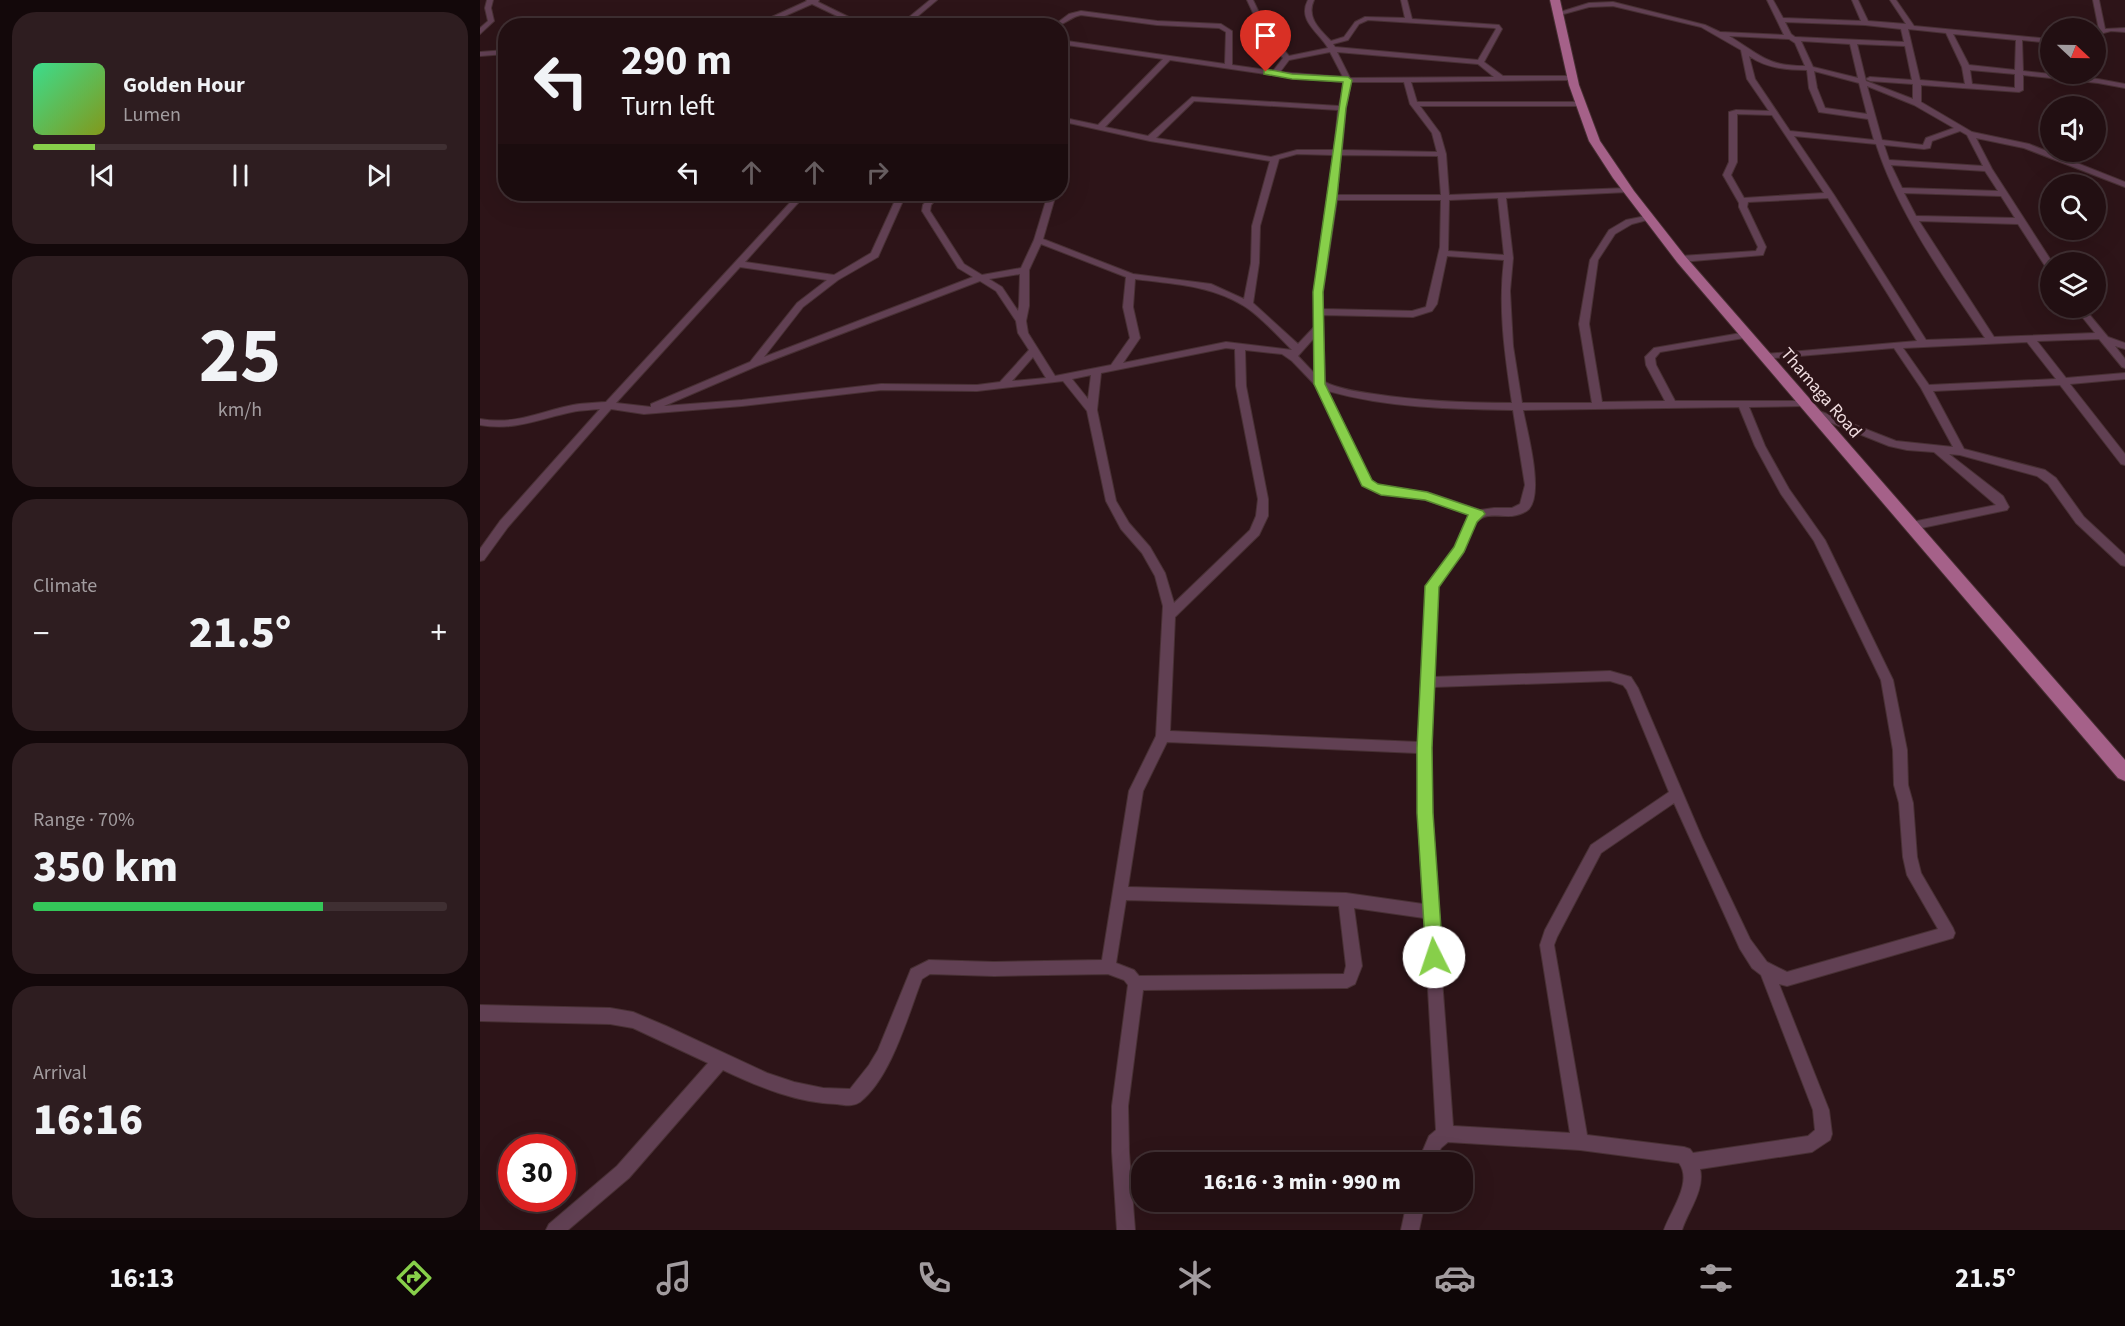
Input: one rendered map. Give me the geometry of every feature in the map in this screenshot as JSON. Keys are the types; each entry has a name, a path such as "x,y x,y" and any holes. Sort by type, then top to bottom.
{"main road":[{"name":"Thamaga Road","path":"1558,7 1564,44 1587,126 1600,150 1648,217 1765,357 2125,772"}],"street":[{"path":"480,32 491,21 488,8 490,0"},
{"path":"913,18 934,0"},
{"path":"1250,0 1265,32 1287,58"},
{"path":"1311,0 1308,6 1310,22 1330,46 1348,80 1342,108 1333,197 1318,292 1320,384 1367,483 1381,490 1427,496 1479,514 1519,511 1526,507 1530,499 1530,486 1508,346 1505,291 1509,258 1502,195"},
{"path":"1402,0 1409,20"},
{"path":"1770,0 1810,68 1814,88 1823,110 1872,117"},
{"path":"1855,0 1865,23"},
{"path":"1893,0 1908,26 1907,44 1917,84 1917,103"},
{"path":"2096,0 2097,18"},
{"path":"774,18 813,1 848,18"},
{"path":"1558,7 1624,3 1703,26 1754,58 1786,68"},
{"path":"1067,18 1081,13 1157,23 1221,26 1229,31 1229,65"},
{"path":"1275,73 1287,58 1346,39 1357,24 1365,18 1497,26 1498,29 1480,62"},
{"path":"1780,20 1908,26 2040,40"},
{"path":"1948,30 1966,67 1970,87"},
{"path":"2106,31 2125,30"},
{"path":"1719,34 1907,44"},
{"path":"1748,69 1810,68 1862,80 2019,90 2021,72 2019,38"},
{"path":"1853,42 1872,117 1887,162 1914,218 1991,340"},
{"path":"1068,43 1275,73 1348,80 1573,78"},
{"path":"1330,46 1480,62 1502,79"},
{"path":"1744,50 1751,79 1830,195 1923,343"},
{"path":"480,54 498,53"},
{"path":"1100,128 1169,57"},
{"path":"1966,67 2040,73"},
{"path":"1320,312 1413,315 1422,312 1432,304 1444,253 1445,198 1442,154 1436,133 1414,104 1407,80"},
{"path":"1862,80 1917,103 1970,134 2026,146 2125,185"},
{"path":"2106,82 2125,86"},
{"path":"1150,139 1192,99 1342,108"},
{"path":"1414,104 1580,104"},
{"path":"1681,259 1760,253 1762,248 1743,203 1727,175 1733,162 1732,114 1736,112 1773,113"},
{"path":"1068,121 1150,139 1275,159 1291,153 1442,154"},
{"path":"1787,133 1925,147 1929,140 1959,129"},
{"path":"1970,134 1988,169 2040,252"},
{"path":"1248,304 1255,263 1256,226 1275,159"},
{"path":"1887,162 1988,169"},
{"path":"1333,197 1445,198 1628,190"},
{"path":"1900,190 2004,194"},
{"path":"1743,203 1751,200 1830,195"},
{"path":"480,557 504,524 609,405 796,201"},
{"path":"754,364 800,305 835,278 877,252 899,201"},
{"path":"930,201 926,211 961,266 999,289 1021,321"},
{"path":"1050,201 1038,240 1025,270 1024,306 1021,321 1023,333 1052,380"},
{"path":"1597,405 1584,324 1594,260 1612,232 1629,222 1648,217"},
{"path":"1914,218 2020,221"},
{"path":"1038,240 1131,276 1211,287 1248,304 1295,353 1310,377 1320,384 1369,396 1517,407 1743,403 1809,407 1893,444 1960,451 2041,473 2052,481 2080,520 2125,562"},
{"path":"1444,253 1509,258"},
{"path":"739,264 835,278"},
{"path":"644,411 754,364 980,278 1025,270"},
{"path":"1114,368 1135,338 1129,315 1131,276"},
{"path":"2088,318 2125,365"},
{"path":"1295,353 1318,328"},
{"path":"1671,404 1651,365 1650,357 1657,350 1747,335"},
{"path":"2029,338 2125,461"},
{"path":"1765,357 1923,343 2029,338 2103,338 2125,346"},
{"path":"480,422 498,425 515,424 574,408 609,405 644,411 742,403 881,387 977,388 1052,380 1212,346 1276,349 1295,353"},
{"path":"1169,615 1256,532 1262,516 1263,499 1241,386 1240,346"},
{"path":"1898,346 1926,388 1960,451"},
{"path":"1003,385 1033,351"},
{"path":"1096,372 1092,410 1111,501 1125,526 1146,550 1161,576 1169,606 1163,736 1136,791 1108,967"},
{"path":"1926,388 2064,382 2125,376"},
{"path":"1065,377 1092,410"},
{"path":"1743,403 1760,446 1785,491 1824,549 1887,680 1900,750 1901,785 1906,803 1910,857 1914,875 1948,933 1787,979 1768,974"},
{"path":"1912,526 2003,507 1999,499 1936,449"},
{"path":"1446,1134 1425,813 1426,682 1432,586 1460,549 1471,520 1479,514"},
{"path":"1426,682 1610,676 1627,681 1632,688 1676,794 1745,944 1754,960 1768,974 1821,1110 1824,1134 1812,1144 1691,1162"},
{"path":"1163,736 1424,748"},
{"path":"1581,1142 1549,965 1550,935 1596,849 1676,794"},
{"path":"1120,893 1346,900 1431,912"},
{"path":"1136,983 1347,981 1350,979 1354,966 1346,900"},
{"path":"480,1013 610,1016 633,1020 762,1080 799,1093 853,1097 866,1083 886,1047 916,974 921,969 929,967 994,969 1108,967 1129,975 1136,983 1120,1106 1126,1230"},
{"path":"555,1230 623,1172 721,1060"},
{"path":"1430,1152 1435,1142 1446,1134 1581,1142 1684,1155 1691,1162 1694,1175 1693,1188 1686,1196 1673,1230"},
{"path":"1410,1230 1414,1212"}],"route":[{"path":"1266,72 1348,80 1342,108 1333,197 1318,292 1320,384 1341,432 1367,483 1381,490 1427,496 1479,514 1471,520 1460,549 1432,586 1430,605 1424,748 1425,813 1434,957"}]}
